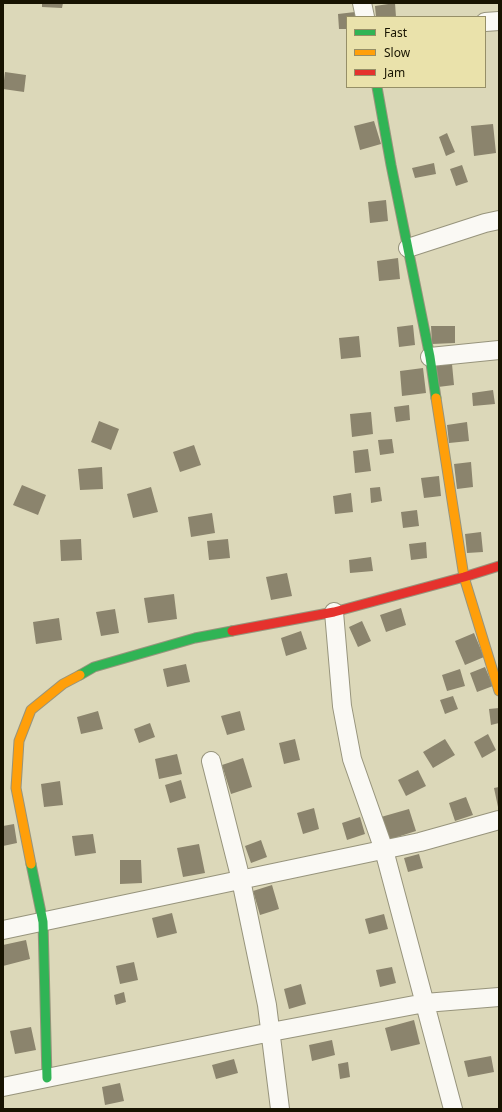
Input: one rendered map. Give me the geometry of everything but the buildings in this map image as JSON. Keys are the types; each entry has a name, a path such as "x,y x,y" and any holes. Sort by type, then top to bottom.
{"street":[{"path":"362,3 365,16"},
{"path":"486,22 499,21"},
{"path":"377,88 391,165 430,356 464,577 496,671 499,691"},
{"path":"408,248 499,220"},
{"path":"430,356 499,350"},
{"path":"47,1078 43,922 16,788 19,741 32,710 63,684 94,667 195,638 334,612 499,566"},
{"path":"334,612 342,706 352,759 384,850 453,1109"},
{"path":"211,761 241,880 267,1005 280,1109"},
{"path":"3,930 384,850 420,842 499,820"},
{"path":"3,1087 271,1032 425,1003 499,997"}],"traffic: fast":[{"path":"377,88 391,165 430,357 436,398"},
{"path":"80,675 94,667 195,638 232,631"},
{"path":"31,864 43,922 47,1078"}],"traffic: slow":[{"path":"436,398 464,577 499,691"},
{"path":"31,864 16,788 19,741 31,710 63,684 80,675"}],"traffic: jam":[{"path":"232,631 334,612 499,566"}]}
